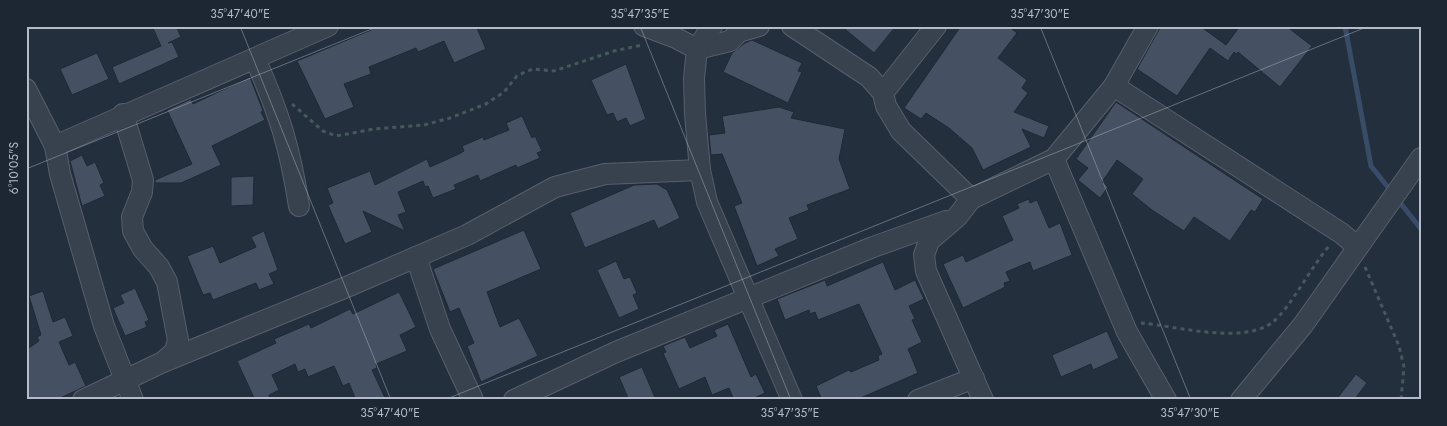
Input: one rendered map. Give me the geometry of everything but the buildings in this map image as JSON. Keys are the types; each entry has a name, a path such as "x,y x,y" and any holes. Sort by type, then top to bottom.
{"street":[{"path":"55,146 123,114 328,26"},
{"path":"644,26 676,38 697,49 730,41 739,32 759,26"},
{"path":"712,26 697,49 695,114 700,170 707,202 792,400"},
{"path":"792,26 869,78 883,93 886,106 900,131 971,199"},
{"path":"883,93 936,26"},
{"path":"983,400 926,271 924,255 929,242 957,217 971,199 1054,159 1114,86 1148,26"},
{"path":"254,59 274,101 286,136 299,206"},
{"path":"1114,86 1340,233 1358,247"},
{"path":"26,89 55,146 60,174 104,326 134,400"},
{"path":"123,114 143,180 142,192 132,217 133,231 143,250 159,267 167,282 178,340 175,351 163,362"},
{"path":"1054,159 1123,322 1148,371 1166,400"},
{"path":"1241,400 1303,325 1418,162"},
{"path":"83,400 163,362 416,257 467,234 537,196 582,179 605,174 643,171 700,170"},
{"path":"514,400 616,352 748,300 873,247 957,217"},
{"path":"416,257 440,329 472,400"},
{"path":"918,400 974,378"}],"path":[{"path":"274,101 295,106 322,131 336,136 374,129 414,127 440,121 486,104 504,92 517,76 533,69 554,71 614,51 676,38"},
{"path":"1123,322 1162,324 1223,334 1268,325 1277,317 1312,267 1340,233"},
{"path":"1358,247 1399,346 1404,367 1401,400"}],"waterway":[{"path":"1345,26 1371,166 1391,191"},
{"path":"1398,200 1421,229"}]}
